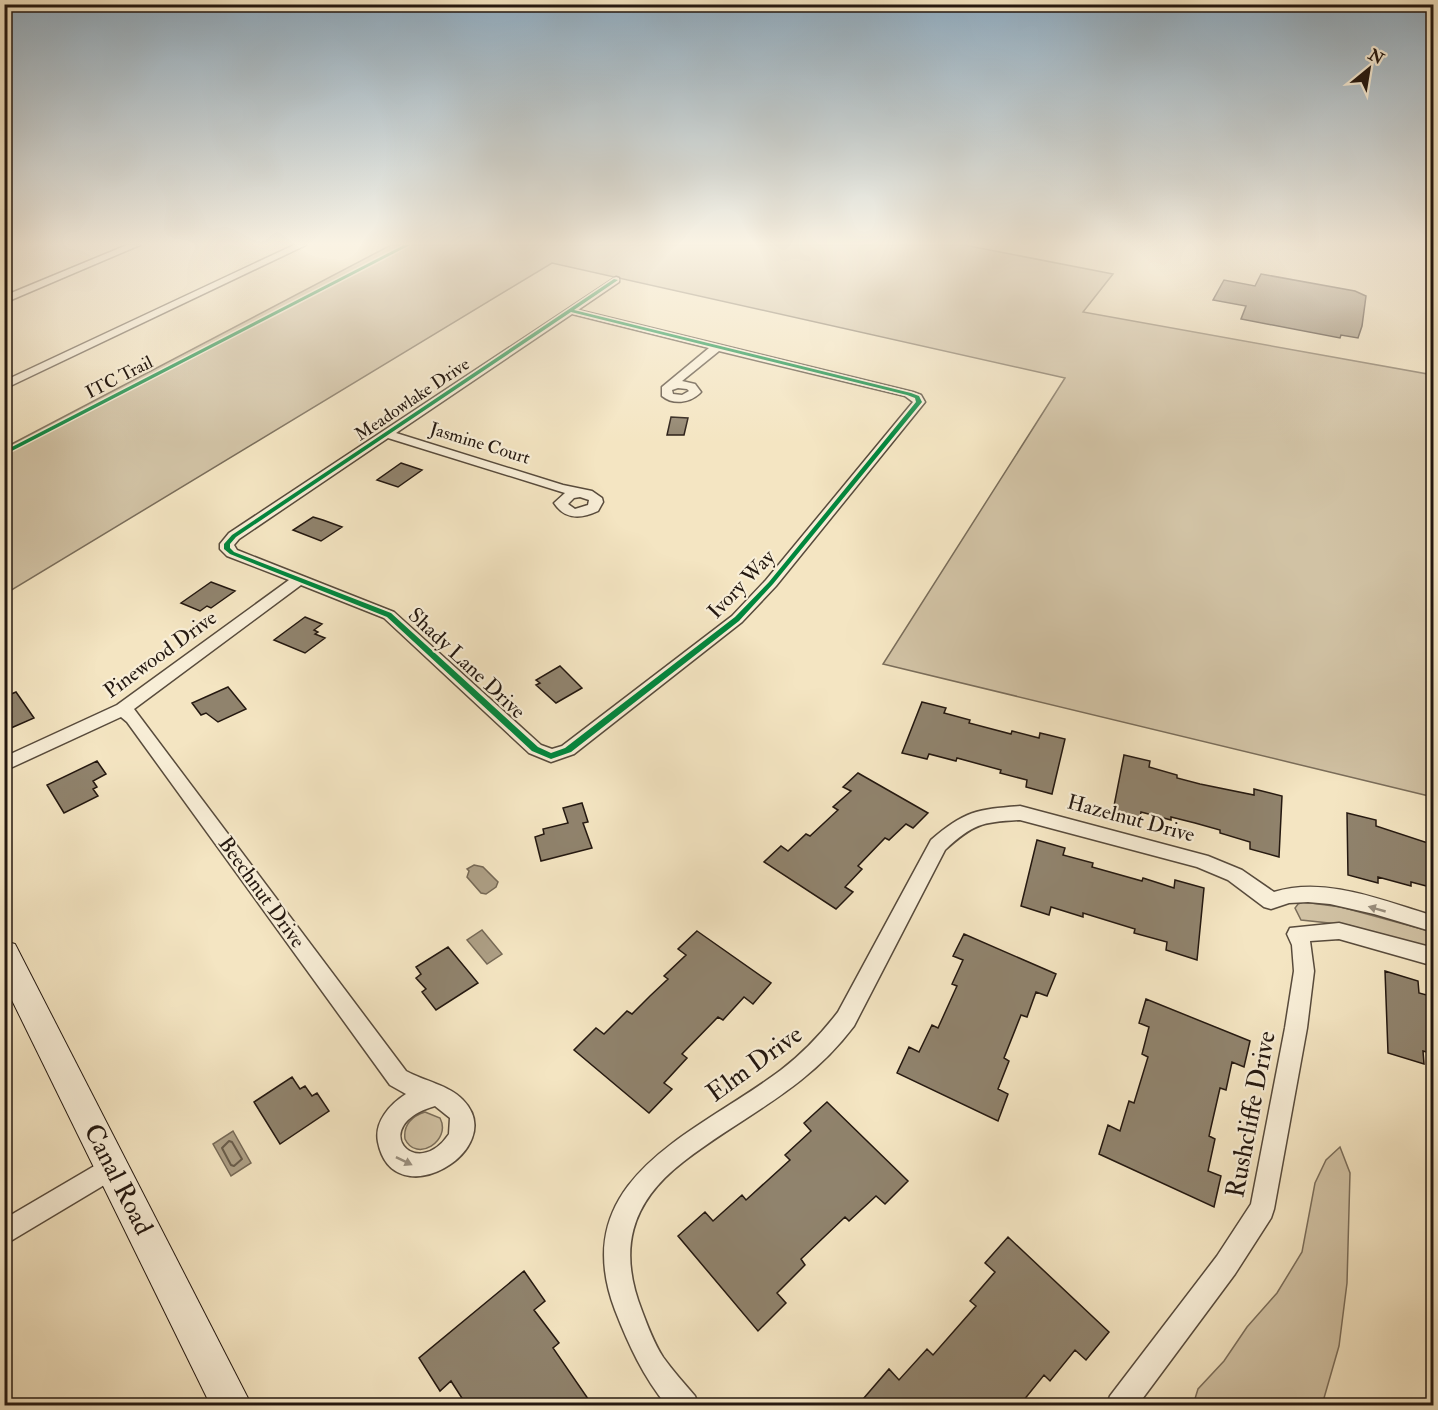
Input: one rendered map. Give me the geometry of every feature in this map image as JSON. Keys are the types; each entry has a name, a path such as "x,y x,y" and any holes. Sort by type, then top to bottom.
{"street":[{"path":"4,386 163,311"},
{"path":"571,311 718,346 686,382 671,385"},
{"name":"Meadowlake Drive","path":"227,544 234,536 571,311"},
{"name":"Ivory Way","path":"551,756 568,750 737,619 766,589 918,404 918,397 718,346"},
{"name":"Jasmine Court","path":"388,434 561,494 587,494 596,502 593,508 584,512 568,511 561,506 561,494"},
{"name":"Shady Lane Drive","path":"227,544 227,549 232,553 389,615 535,749 551,756"},
{"name":"Pinewood Drive","path":"4,765 123,710 300,579"},
{"name":"Beechnut Drive","path":"123,710 133,718 398,1078 408,1085 445,1098 460,1113 462,1123 455,1146 436,1162 423,1166 411,1165 400,1161 392,1154 388,1143 388,1132 398,1102 398,1078"},
{"name":"Hazelnut Drive","path":"969,821 1004,813 1049,819 1221,868 1252,885 1271,901 1291,894 1318,895 1347,900 1434,924"},
{"name":"Elm Drive","path":"685,1406 654,1367 643,1347 618,1277 617,1248 623,1224 633,1202 656,1169 688,1143 795,1073 830,1041 846,1019 938,845 959,826 969,821"},
{"name":"Rushcliffe Drive","path":"1120,1406 1226,1265 1262,1209 1296,1028 1304,971 1302,945 1297,934 1339,931 1434,957"},
{"name":"Canal Road","path":"4,953 232,1406"},
{"path":"392,1120 399,1110 410,1102 422,1097 434,1096"},
{"path":"4,1233 113,1167"}],"shaded area":[{"path":"266,311 473,311 5,594 4,448"},
{"path":"765,311 1084,311 1433,375 1433,797 883,664 1065,378"},
{"path":"1303,902 1341,907 1433,932 1433,950 1348,925 1301,920 1295,908"},
{"path":"425,1112 440,1118 441,1134 431,1146 417,1149 410,1146 405,1139 405,1129 412,1119"},
{"path":"1340,1147 1350,1173 1347,1283 1339,1346 1322,1405 1193,1405 1198,1389 1224,1361 1247,1327 1277,1293 1302,1252 1315,1183 1326,1160"}],"water":[{"path":"474,865 483,867 498,882 496,887 486,894 481,893 467,877 469,871 467,869"},
{"path":"482,930 502,954 487,964 467,940"},
{"path":"233,1131 251,1163 231,1176 213,1144"}],"building":[{"path":"1244,311 1364,311 1358,338 1341,335 1340,338 1241,319"},
{"path":"671,417 688,418 684,435 667,435"},
{"path":"401,463 422,470 398,487 377,480"},
{"path":"313,517 342,527 321,541 293,530"},
{"path":"211,582 235,591 211,608 207,606 200,611 181,603"},
{"path":"305,617 322,624 314,630 318,632 315,634 325,638 305,653 274,640"},
{"path":"560,666 582,688 556,703 536,685 540,683 536,680"},
{"path":"228,687 246,709 218,722 206,713 201,715 192,703"},
{"path":"16,692 34,718 11,728 4,719 4,697"},
{"path":"922,702 946,708 944,713 970,720 969,723 1011,734 1012,731 1039,738 1040,733 1065,739 1052,794 1026,787 1027,780 1000,773 1001,770 957,758 956,761 929,754 927,759 902,753"},
{"path":"1124,755 1150,761 1149,767 1200,784 1254,795 1254,789 1282,796 1279,857 1250,849 1250,842 1195,823 1171,817 1171,820 1141,812 1140,819 1113,811"},
{"path":"97,761 106,774 93,781 97,787 93,789 98,796 64,813 47,785"},
{"path":"858,773 928,813 913,828 906,824 889,840 885,838 858,866 862,869 845,887 853,892 836,909 764,862 781,846 788,851 806,834 810,836 838,810 833,807 851,791 843,787"},
{"path":"582,803 588,822 583,823 592,848 541,861 535,837 544,834 543,829 568,823 563,808"},
{"path":"1347,813 1376,820 1376,826 1434,845 1434,888 1411,882 1411,886 1378,877 1378,883 1348,875"},
{"path":"1037,840 1065,848 1063,855 1093,863 1092,867 1142,881 1143,878 1174,888 1175,880 1204,888 1197,960 1166,950 1167,942 1134,933 1135,929 1083,913 1083,917 1051,907 1049,915 1021,906"},
{"path":"697,931 771,983 753,1004 744,997 723,1020 718,1017 682,1054 687,1058 664,1083 672,1089 649,1113 574,1050 596,1028 604,1034 627,1011 632,1014 668,979 664,976 686,955 678,949"},
{"path":"964,934 1056,974 1047,996 1036,992 1027,1017 1021,1015 1004,1058 1009,1061 998,1089 1008,1094 998,1121 897,1073 909,1047 919,1052 932,1025 938,1028 957,986 952,984 963,960 953,956"},
{"path":"448,947 478,983 436,1010 422,992 426,989 416,978 421,974 416,967"},
{"path":"1385,971 1418,981 1419,993 1434,997 1434,1054 1423,1051 1424,1064 1388,1053"},
{"path":"1146,999 1250,1041 1244,1067 1232,1062 1226,1090 1220,1088 1209,1136 1215,1139 1208,1171 1221,1176 1214,1207 1099,1154 1108,1125 1120,1131 1129,1101 1134,1103 1148,1057 1142,1054 1149,1027 1139,1023"},
{"path":"292,1077 300,1089 305,1086 312,1096 317,1093 329,1111 280,1144 254,1102"},
{"path":"827,1102 908,1181 885,1204 876,1196 849,1221 845,1217 801,1259 805,1265 777,1293 786,1303 758,1331 678,1236 705,1212 713,1221 742,1195 746,1200 790,1160 785,1155 811,1131 804,1123"},
{"path":"1008,1237 1109,1332 1086,1360 1075,1350 1050,1381 1044,1375 1019,1406 857,1406 889,1369 899,1380 927,1349 933,1355 976,1306 970,1301 995,1272 985,1263"},
{"path":"524,1271 545,1301 534,1310 559,1343 553,1348 593,1406 467,1406 451,1381 440,1391 419,1358"}],"cycle path":[{"name":"ITC Trail","path":"4,453 280,311"},
{"path":"570,311 234,536 227,544 227,549 232,553 389,615 535,749 551,756 568,750 737,619 771,583 919,402 917,397 909,394 571,311"}]}
